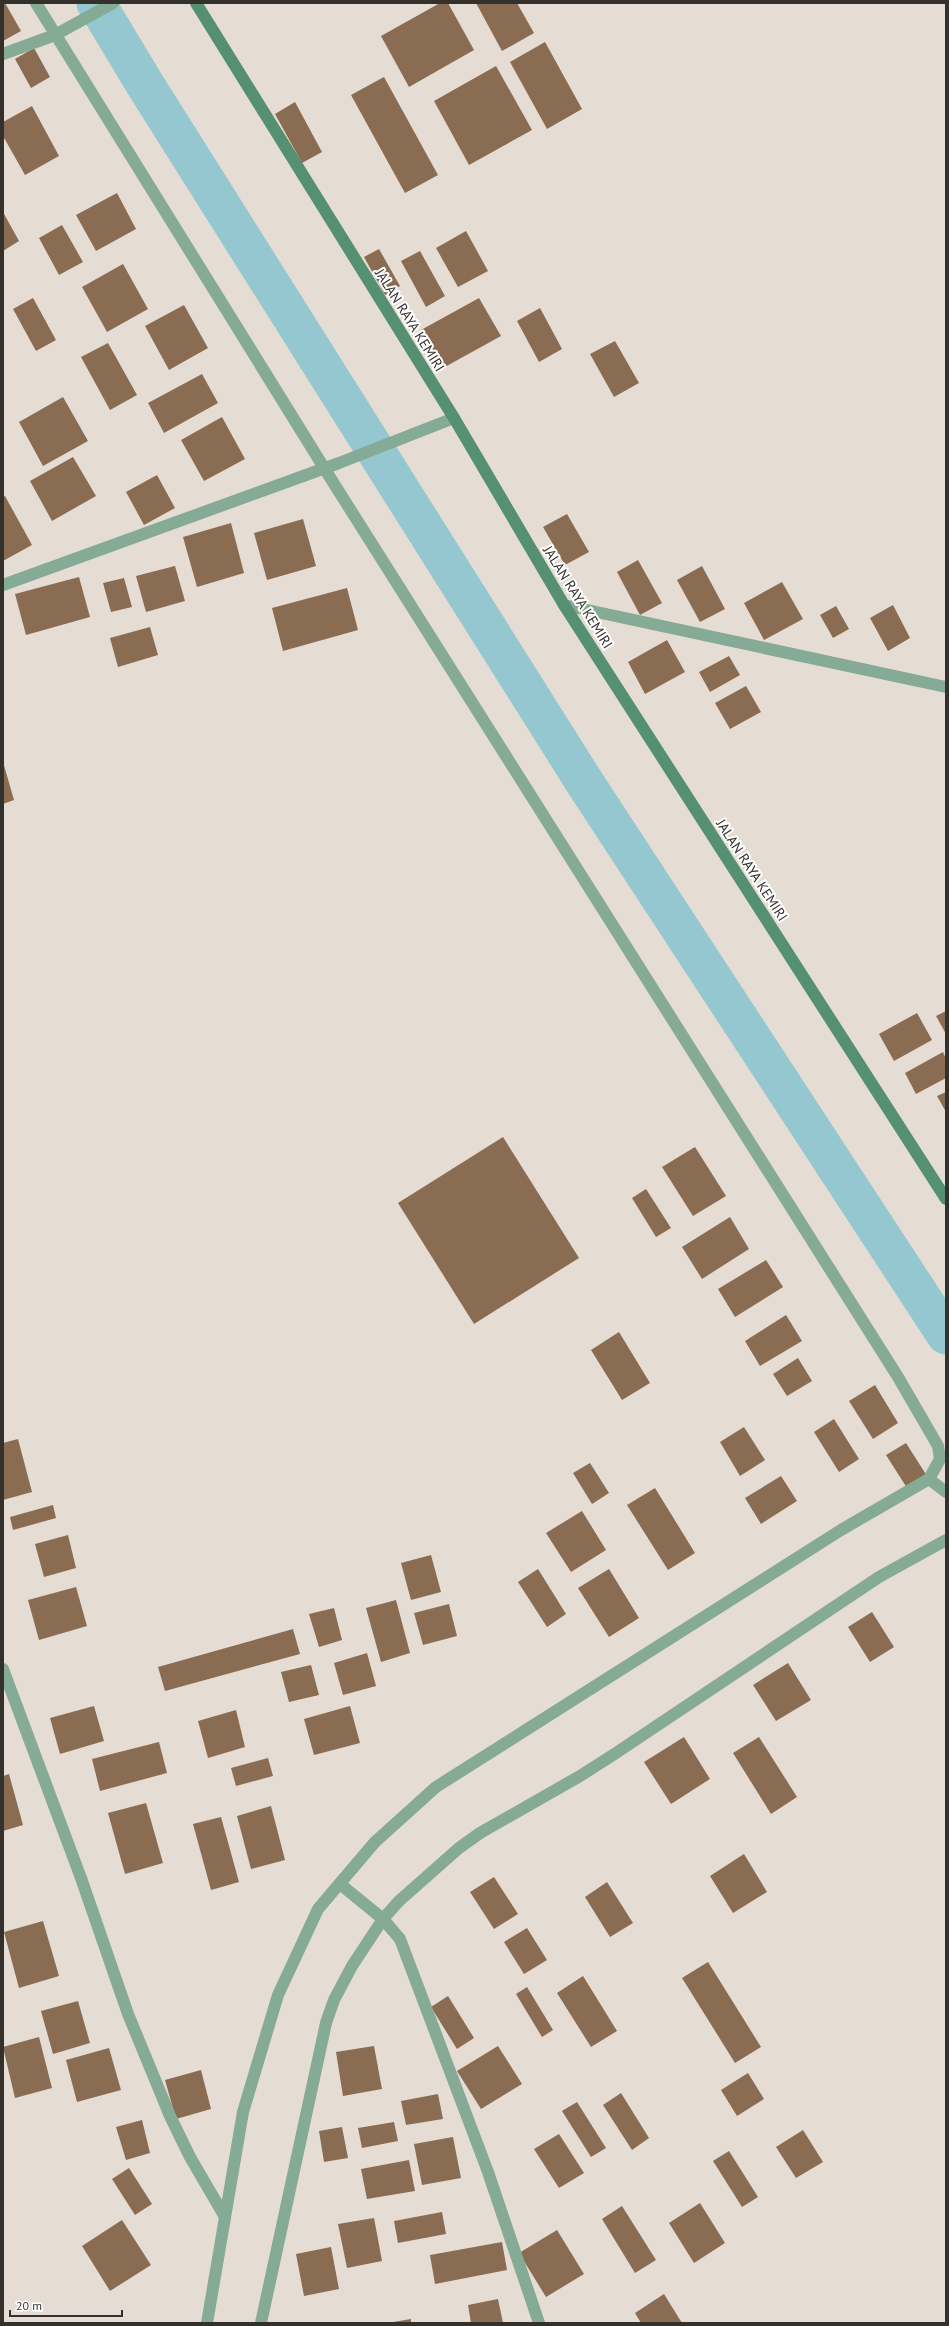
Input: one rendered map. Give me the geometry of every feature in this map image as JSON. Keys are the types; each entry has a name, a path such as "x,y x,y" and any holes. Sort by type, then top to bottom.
{"main road":[{"name":"JALAN RAYA KEMIRI","path":"196,3 454,418 564,605 946,1199"}],"street":[{"path":"36,3 325,468 906,1390 938,1446 940,1459 929,1480 841,1530 436,1787 375,1842 343,1886 318,1909 278,1995 243,2112 207,2323"},
{"path":"3,54 68,28 113,3"},
{"path":"3,585 340,463 454,418"},
{"path":"564,605 946,687"},
{"path":"929,1480 944,1490"},
{"path":"261,2323 326,2023 334,2000 379,1916 439,1864 480,1833 580,1776 879,1577 946,1540"},
{"path":"3,1669 81,1878 128,2014 170,2116 190,2157 225,2217"},
{"path":"343,1886 379,1916 400,1939 488,2172 539,2323"}],"building":[{"path":"3,3 5,3 21,31 3,41"},
{"path":"440,3 448,3 474,50 409,87 381,36"},
{"path":"476,3 517,3 534,33 502,51"},
{"path":"545,42 582,109 547,129 510,62"},
{"path":"34,48 50,77 31,88 15,59"},
{"path":"496,66 532,130 469,165 434,101"},
{"path":"384,77 438,175 405,193 351,95"},
{"path":"295,102 322,152 302,163 275,114"},
{"path":"32,106 59,156 25,175 3,136 3,122"},
{"path":"117,193 136,229 96,251 76,215"},
{"path":"3,212 19,241 3,251"},
{"path":"62,225 83,262 59,275 39,238"},
{"path":"466,231 488,271 458,287 436,248"},
{"path":"379,249 400,286 385,295 364,257"},
{"path":"420,251 445,296 426,307 401,261"},
{"path":"123,264 148,309 107,332 82,287"},
{"path":"33,298 56,340 36,351 13,309"},
{"path":"479,298 501,336 443,368 421,330"},
{"path":"184,305 208,348 169,370 145,326"},
{"path":"540,308 562,349 539,362 517,321"},
{"path":"615,341 639,383 614,397 590,354"},
{"path":"108,343 137,395 110,410 81,357"},
{"path":"202,374 218,403 164,433 148,403"},
{"path":"63,397 88,441 43,466 19,422"},
{"path":"222,417 245,459 204,481 181,440"},
{"path":"73,457 96,496 52,521 30,481"},
{"path":"157,475 175,508 144,525 126,492"},
{"path":"5,496 32,545 3,561 3,497"},
{"path":"567,514 589,552 565,565 543,527"},
{"path":"303,519 316,566 267,580 254,533"},
{"path":"231,523 244,573 197,587 183,537"},
{"path":"638,560 662,603 640,615 617,572"},
{"path":"175,566 185,601 146,612 136,576"},
{"path":"702,566 725,609 700,622 677,580"},
{"path":"79,577 90,617 26,635 15,594"},
{"path":"124,578 132,607 111,612 103,583"},
{"path":"782,582 803,619 764,640 744,603"},
{"path":"347,588 358,630 283,651 272,608"},
{"path":"893,605 910,638 888,651 870,618"},
{"path":"836,606 849,629 833,638 820,615"},
{"path":"150,627 158,655 118,667 110,638"},
{"path":"667,640 685,672 645,694 628,662"},
{"path":"729,656 740,675 710,692 699,672"},
{"path":"746,686 761,712 730,729 715,703"},
{"path":"3,762 14,800 3,804"},
{"path":"946,1011 946,1034 936,1016"},
{"path":"917,1013 932,1040 894,1061 879,1034"},
{"path":"943,1052 946,1059 946,1078 916,1094 905,1073"},
{"path":"946,1092 946,1112 937,1096"},
{"path":"503,1137 579,1258 474,1324 398,1203"},
{"path":"695,1147 726,1196 693,1216 662,1167"},
{"path":"646,1189 671,1228 656,1237 632,1198"},
{"path":"730,1217 749,1249 702,1279 682,1247"},
{"path":"766,1260 783,1287 735,1317 718,1289"},
{"path":"786,1315 802,1341 760,1366 745,1341"},
{"path":"619,1332 650,1383 622,1400 591,1350"},
{"path":"798,1358 812,1381 787,1396 773,1374"},
{"path":"875,1385 898,1423 873,1439 849,1401"},
{"path":"834,1419 859,1459 839,1472 814,1432"},
{"path":"744,1427 765,1460 740,1476 720,1442"},
{"path":"18,1439 32,1492 3,1500 3,1443"},
{"path":"906,1443 927,1476 907,1488 886,1455"},
{"path":"590,1463 609,1493 592,1504 573,1473"},
{"path":"781,1476 797,1501 761,1524 745,1498"},
{"path":"655,1488 695,1553 668,1570 627,1505"},
{"path":"53,1505 56,1518 13,1530 10,1517"},
{"path":"582,1511 606,1550 571,1572 546,1533"},
{"path":"68,1535 76,1568 44,1577 35,1544"},
{"path":"431,1555 441,1592 411,1600 401,1563"},
{"path":"538,1569 566,1614 547,1627 518,1582"},
{"path":"609,1569 639,1618 609,1637 578,1588"},
{"path":"76,1587 87,1626 39,1640 28,1600"},
{"path":"396,1600 410,1653 381,1662 366,1608"},
{"path":"449,1604 457,1636 423,1645 414,1613"},
{"path":"334,1608 342,1640 319,1647 309,1614"},
{"path":"872,1612 894,1647 870,1662 848,1627"},
{"path":"293,1629 300,1654 165,1691 158,1667"},
{"path":"367,1653 376,1686 343,1695 334,1663"},
{"path":"788,1663 811,1700 776,1721 753,1685"},
{"path":"311,1665 319,1695 289,1702 281,1672"},
{"path":"94,1706 104,1741 60,1754 50,1718"},
{"path":"350,1706 360,1743 314,1755 304,1719"},
{"path":"236,1710 245,1747 208,1758 198,1721"},
{"path":"684,1737 710,1779 671,1804 644,1762"},
{"path":"759,1737 797,1797 771,1814 733,1753"},
{"path":"159,1742 167,1773 100,1791 92,1759"},
{"path":"268,1758 273,1776 236,1786 231,1768"},
{"path":"9,1774 23,1825 3,1831 3,1776"},
{"path":"146,1803 163,1863 125,1874 108,1813"},
{"path":"271,1806 285,1860 251,1869 237,1816"},
{"path":"221,1817 239,1882 211,1890 193,1824"},
{"path":"744,1854 767,1892 733,1913 710,1876"},
{"path":"494,1877 518,1914 494,1929 470,1892"},
{"path":"607,1882 633,1923 610,1937 585,1897"},
{"path":"43,1921 59,1976 19,1988 4,1932"},
{"path":"527,1928 547,1960 524,1974 504,1942"},
{"path":"708,1962 761,2047 735,2063 682,1978"},
{"path":"583,1976 617,2031 591,2047 557,1993"},
{"path":"527,1987 553,2030 542,2037 516,1994"},
{"path":"448,1996 474,2038 457,2049 431,2007"},
{"path":"78,2001 90,2043 53,2054 41,2011"},
{"path":"39,2037 52,2088 15,2098 3,2047"},
{"path":"374,2046 382,2089 343,2096 336,2052"},
{"path":"498,2046 522,2084 481,2109 457,2071"},
{"path":"109,2048 121,2090 77,2102 66,2060"},
{"path":"201,2070 211,2109 176,2119 165,2080"},
{"path":"748,2073 764,2099 737,2116 721,2090"},
{"path":"621,2093 649,2138 632,2150 603,2105"},
{"path":"438,2094 443,2119 406,2125 401,2101"},
{"path":"577,2102 606,2148 591,2157 562,2111"},
{"path":"142,2120 150,2153 126,2160 116,2127"},
{"path":"394,2122 398,2141 362,2148 358,2128"},
{"path":"342,2127 348,2158 324,2162 319,2131"},
{"path":"803,2130 823,2162 796,2178 776,2147"},
{"path":"559,2134 584,2173 559,2188 534,2149"},
{"path":"453,2137 461,2178 422,2185 414,2144"},
{"path":"729,2151 758,2197 742,2207 713,2161"},
{"path":"409,2160 415,2191 367,2199 361,2169"},
{"path":"129,2168 152,2204 135,2215 112,2179"},
{"path":"700,2203 725,2243 694,2263 669,2223"},
{"path":"622,2206 656,2260 635,2273 602,2219"},
{"path":"442,2212 446,2234 398,2243 394,2221"},
{"path":"374,2218 382,2261 347,2268 338,2224"},
{"path":"122,2220 151,2265 110,2291 82,2246"},
{"path":"557,2230 584,2274 546,2297 519,2253"},
{"path":"502,2242 507,2270 435,2284 430,2255"},
{"path":"331,2247 339,2289 304,2296 296,2254"},
{"path":"664,2294 682,2323 641,2323 635,2313"},
{"path":"498,2299 503,2323 471,2323 468,2305"},
{"path":"411,2319 411,2323 393,2323 393,2322"}],"waterway":[{"path":"96,3 146,86 585,783 946,1335"}]}
